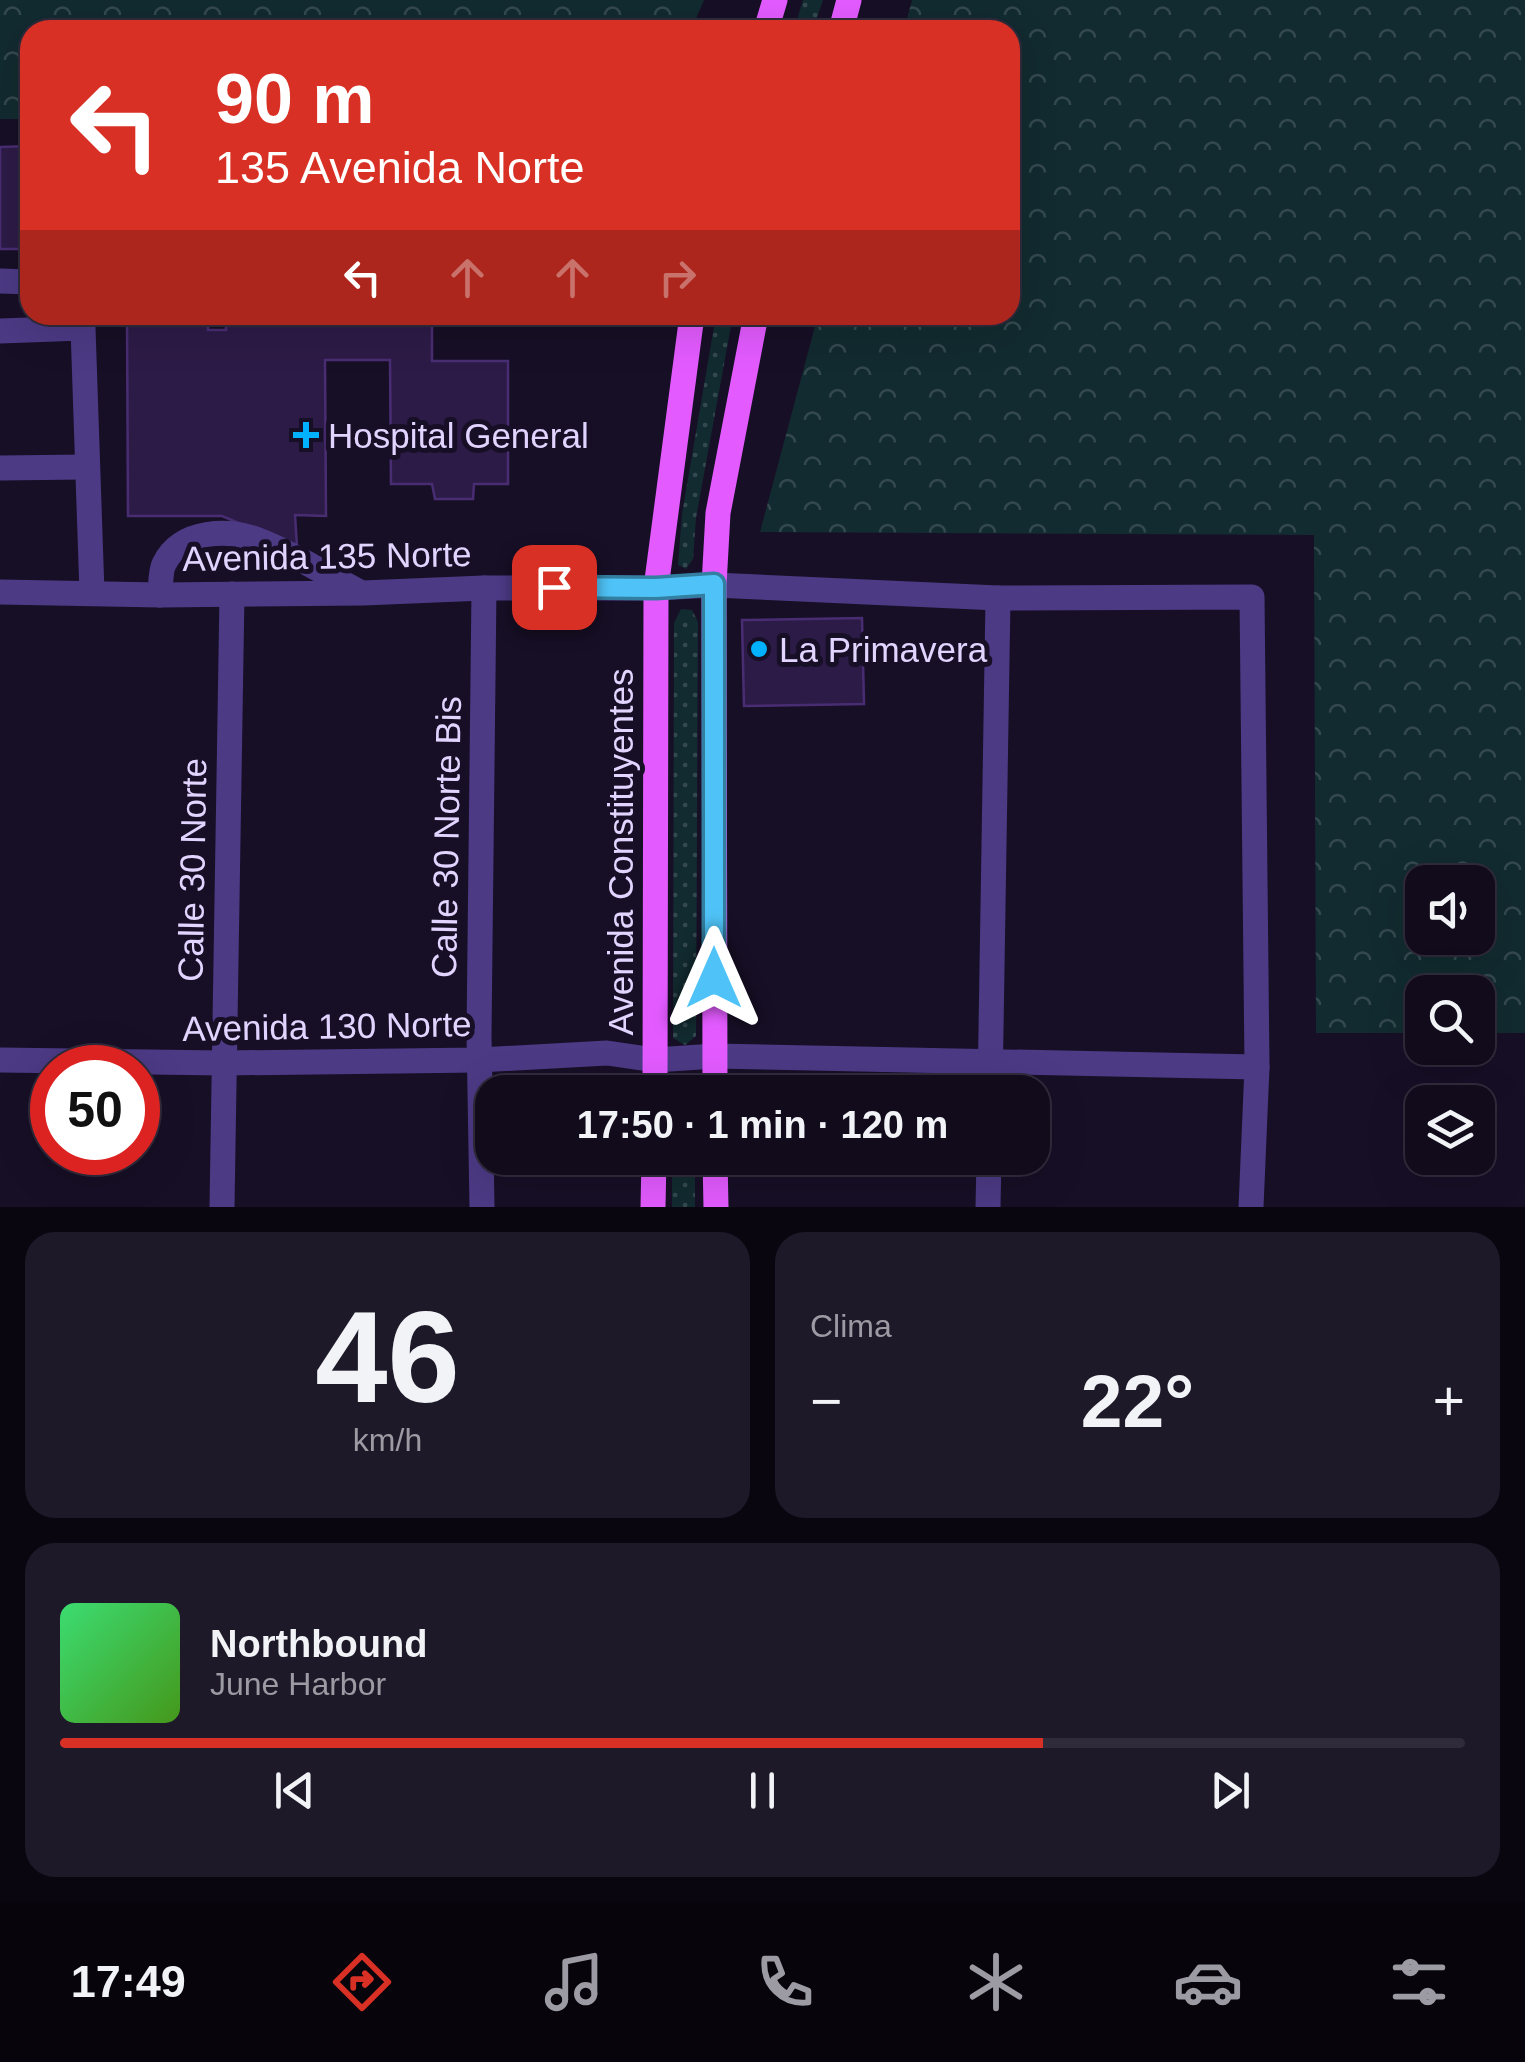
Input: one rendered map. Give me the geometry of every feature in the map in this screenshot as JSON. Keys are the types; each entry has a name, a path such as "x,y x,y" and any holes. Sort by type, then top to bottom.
{"main road":[{"name":"Avenida Constituyentes","path":"655,1075 656,588 691,325"},
{"path":"715,1075 714,584 718,513 754,325"},
{"path":"653,1207 654,1175"},
{"path":"715,1175 716,1207"}],"street":[{"path":"0,331 55,325"},
{"path":"83,325 92,593"},
{"path":"0,468 86,467"},
{"path":"160,595 163,565 178,546 200,534 259,540 363,593"},
{"name":"Avenida 135 Norte","path":"0,592 363,593 714,584 998,598 1252,597 1257,1067"},
{"name":"Calle 30 Norte Bis","path":"482,1207 479,1060 484,588"},
{"name":"Calle 30 Norte","path":"222,1207 232,594"},
{"path":"991,1075 998,598"},
{"name":"Avenida 130 Norte","path":"0,1060 224,1063 607,1054 655,1060 715,1056 1257,1067"},
{"path":"1251,1207 1257,1067"},
{"path":"988,1207 989,1175"}],"green space":[{"path":"0,0 704,0 695,20 20,20 20,119 0,119"},
{"path":"803,0 823,0 816,20 797,20"},
{"path":"912,0 1525,0 1525,1033 1495,1033 1495,975 1405,975 1405,1033 1316,1033 1314,535 760,532 815,325 1020,325 1020,20 907,20"},
{"path":"714,325 731,325 696,518 693,559 686,569 678,565 682,514"},
{"path":"681,609 692,610 698,622 696,1036 685,1045 673,1038 674,623"},
{"path":"672,1175 695,1175 695,1207 672,1207"}],"building":[{"path":"20,146 20,249 0,249 0,147"},
{"path":"127,325 208,325 208,330 226,330 226,325 432,325 432,361 508,361 508,484 474,484 473,499 435,499 432,484 391,484 390,360 325,360 326,516 295,515 297,547 222,516 128,516"},
{"path":"862,618 864,704 744,706 742,620"}],"place":[{"name":"Hospital General","path":"306,435"},
{"name":"La Primavera","path":"759,649"}],"route":[{"path":"554,587 714,584 714,978"}]}
